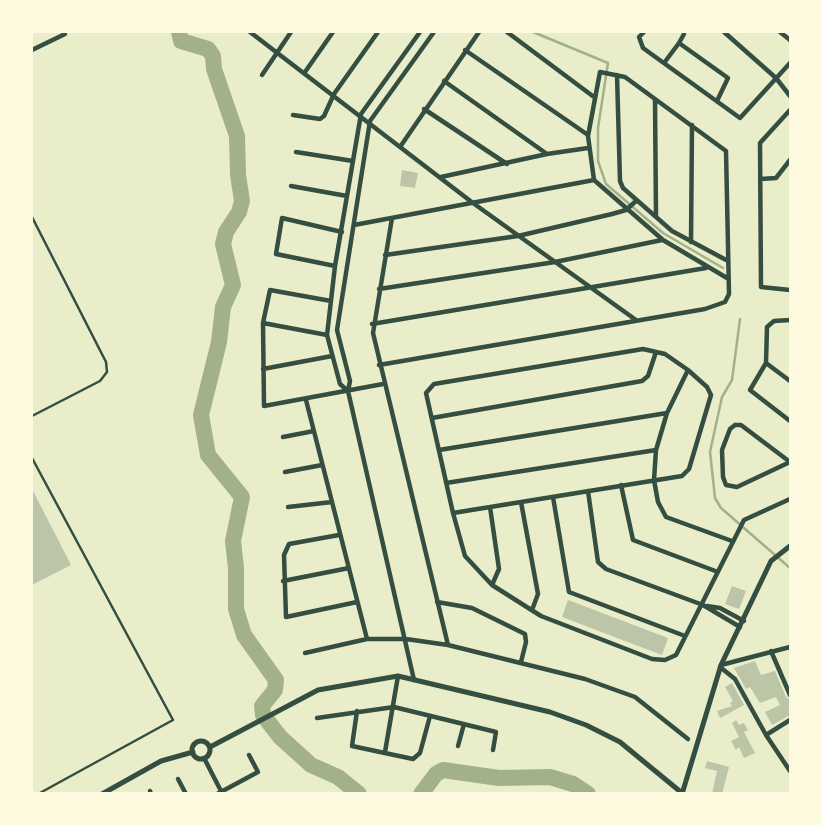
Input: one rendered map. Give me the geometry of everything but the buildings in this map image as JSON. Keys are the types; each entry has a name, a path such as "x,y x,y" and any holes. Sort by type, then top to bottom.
{"street":[{"path":"250,32 361,114 473,203 636,321"},
{"path":"262,75 291,32"},
{"path":"304,72 333,32"},
{"path":"293,115 322,118 334,94 378,32"},
{"path":"348,391 340,384 327,335 335,265 361,114 420,32"},
{"path":"414,680 348,391 351,381 337,330 370,121 434,32"},
{"path":"400,147 479,32"},
{"path":"507,32 594,97"},
{"path":"644,32 639,37 643,48 740,118 790,62"},
{"path":"724,32 776,78 790,96"},
{"path":"780,32 790,40"},
{"path":"32,50 65,34"},
{"path":"664,63 684,34"},
{"path":"679,43 728,78 717,101"},
{"path":"465,50 588,136"},
{"path":"379,365 705,309 725,302 729,294 726,151 625,77 600,72 588,136 594,180"},
{"path":"617,75 620,181 631,205 663,240 706,268 727,278"},
{"path":"444,81 547,154"},
{"path":"655,100 656,217"},
{"path":"424,109 508,164"},
{"path":"790,110 760,142 761,287 790,290"},
{"path":"691,243 692,125"},
{"path":"440,178 547,154 588,148"},
{"path":"296,152 353,161"},
{"path":"760,179 776,178 790,160"},
{"path":"354,225 594,180 631,205 656,217 691,243 728,261"},
{"path":"291,186 347,196"},
{"path":"385,255 518,236 631,205"},
{"path":"335,265 276,254 282,218 342,232"},
{"path":"392,218 372,324 383,384 448,645"},
{"path":"379,289 555,262 663,240"},
{"path":"372,324 706,268"},
{"path":"331,301 270,290 263,323 264,406 383,384"},
{"path":"790,320 774,321 767,327 766,362 750,390 790,421"},
{"path":"263,323 327,335"},
{"path":"453,513 682,476 689,469 711,395 707,387 688,370 665,354 643,349 434,384 426,393 453,513 465,556 492,585 532,610 652,659 665,660 676,655 744,520 790,499"},
{"path":"432,418 642,381 648,376 656,352"},
{"path":"263,369 332,356"},
{"path":"766,362 790,381"},
{"path":"688,370 667,413 656,450 654,480 658,502 666,517 733,541"},
{"path":"306,400 367,639"},
{"path":"439,450 667,413"},
{"path":"741,425 790,462 732,488 726,485 723,477 722,450 730,429 741,425"},
{"path":"283,437 314,431"},
{"path":"446,483 656,450"},
{"path":"285,472 322,465"},
{"path":"621,485 633,540 718,572"},
{"path":"588,491 598,562 606,569 703,605 741,627"},
{"path":"553,496 569,592 685,636"},
{"path":"288,507 332,502"},
{"path":"521,502 538,594 532,610"},
{"path":"490,507 499,569 492,585"},
{"path":"339,535 289,544 284,555 286,617 357,602"},
{"path":"210,747 324,688 398,676 550,712 586,725 620,742 682,793 721,666 771,561 790,545"},
{"path":"283,581 349,568"},
{"path":"437,602 472,608 524,634 526,642 521,662"},
{"path":"703,605 720,608 744,621"},
{"path":"305,653 367,639 406,639 448,645 585,679 635,697 688,739"},
{"path":"721,666 790,647"},
{"path":"771,651 790,695"},
{"path":"721,666 735,679 766,736 790,771"},
{"path":"384,752 398,676"},
{"path":"317,718 394,707 496,732 493,750"},
{"path":"357,711 352,746 417,757 430,716"},
{"path":"766,736 790,720"},
{"path":"458,746 464,724"},
{"path":"200,741 210,747 209,754 204,758 197,758 192,752 193,746 200,741"},
{"path":"102,793 161,761 192,752"},
{"path":"204,758 219,792 258,772 249,755"},
{"path":"178,779 186,793"}],"lane":[{"path":"32,217 106,362 107,372 100,381 32,416"},
{"path":"32,458 173,720 38,793"}],"waterway":[{"path":"179,32 181,41 208,49 213,56 214,69 237,136 242,201 239,212 226,232 223,244 233,285 223,307 219,342 201,415 208,455 242,497 233,541 236,609 244,635 276,680 275,690 262,706 263,715 280,737 311,765 338,777 359,794"},
{"path":"533,32 608,63 598,128 598,161 606,184 663,233 723,268"},
{"path":"740,319 732,380 722,397 710,452 715,498 721,508 790,568"},
{"path":"421,794 436,774 443,770 499,778 550,777 573,784 588,794"}]}
